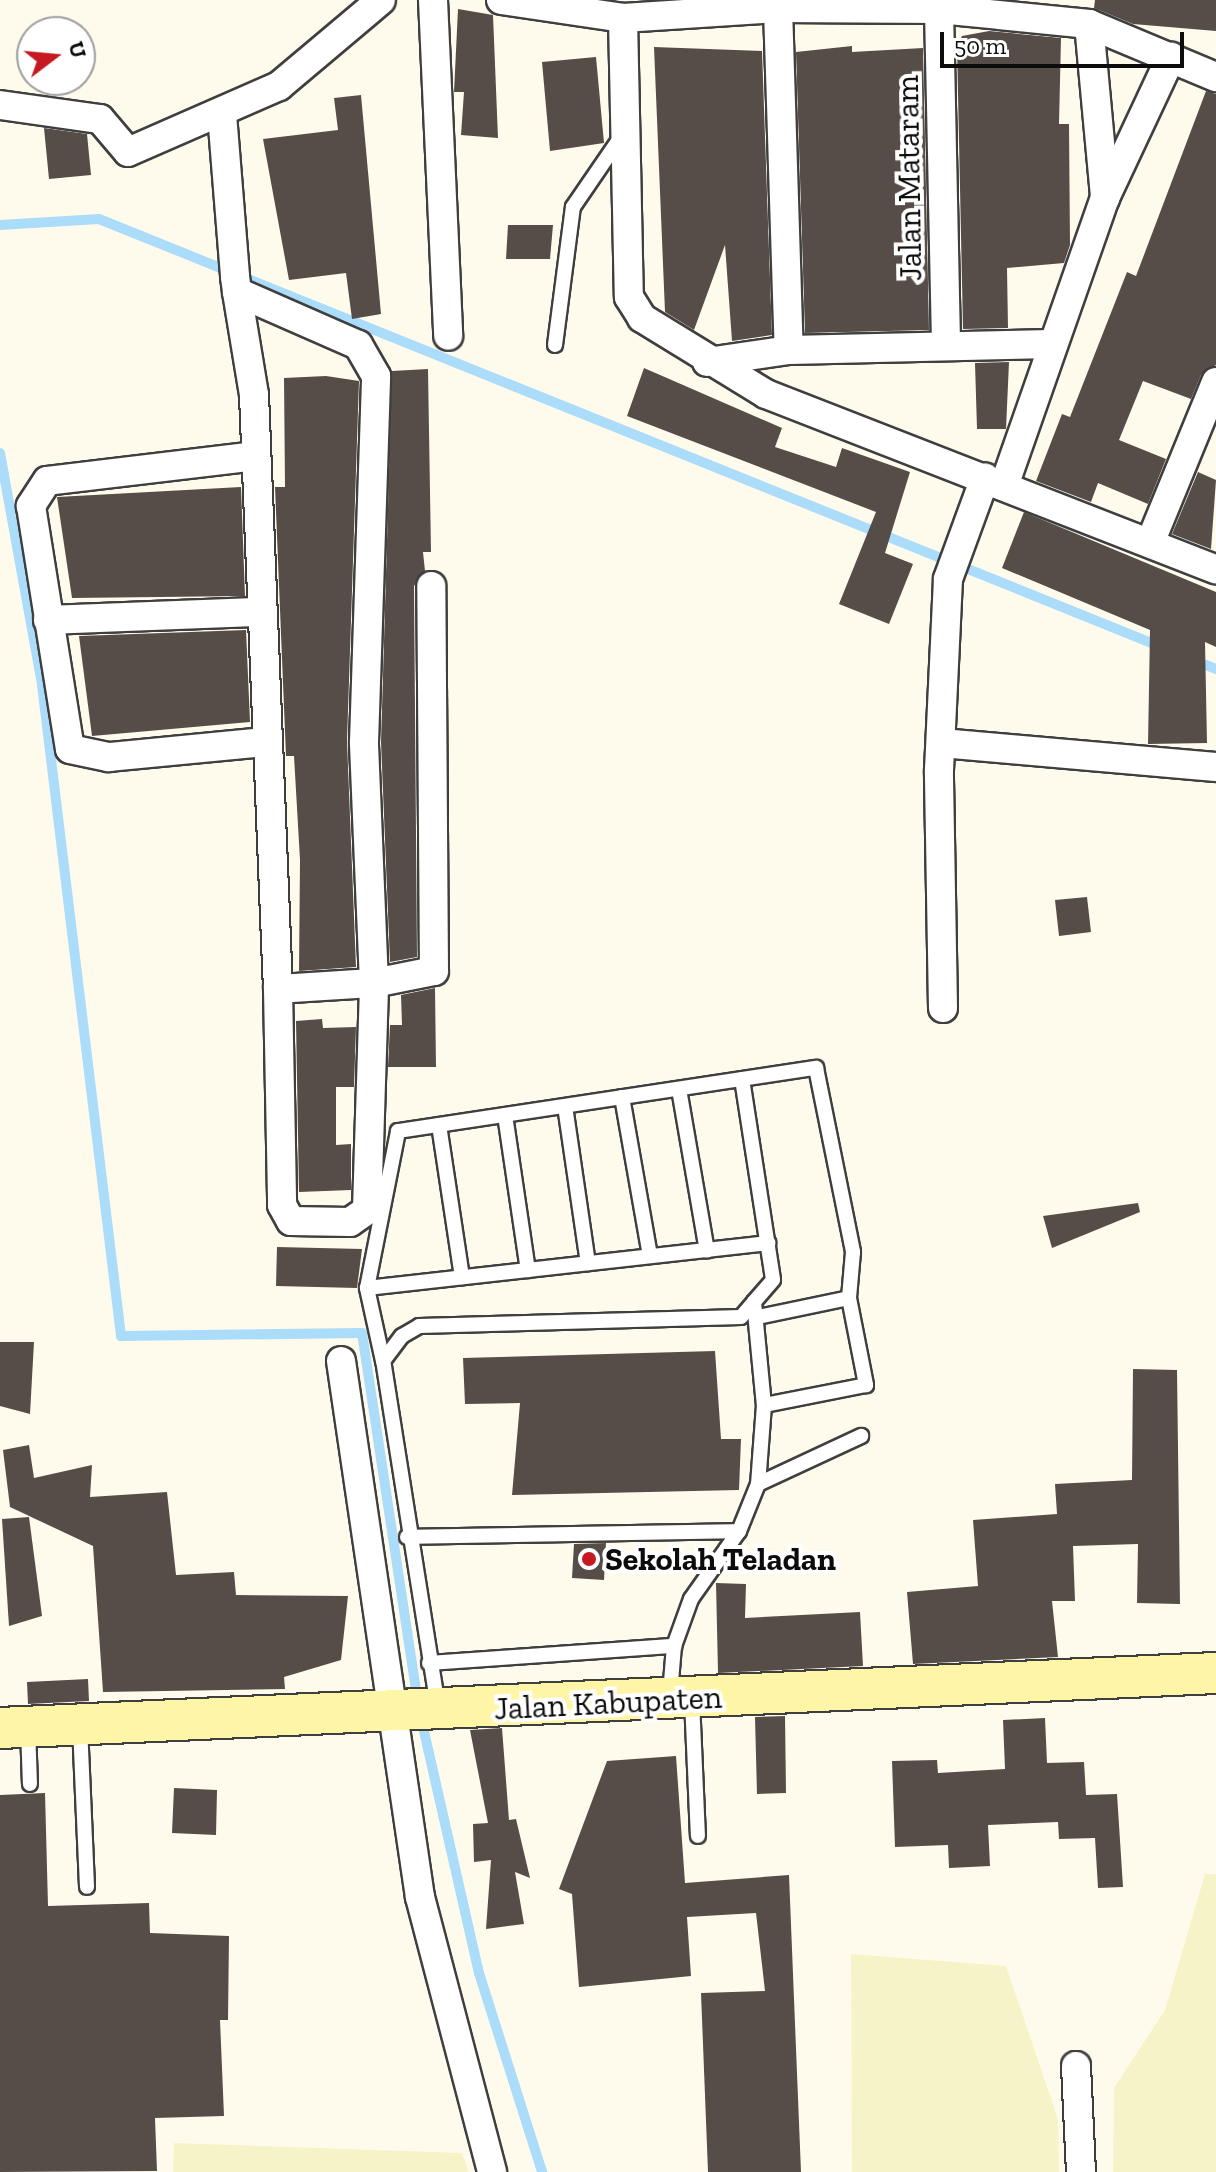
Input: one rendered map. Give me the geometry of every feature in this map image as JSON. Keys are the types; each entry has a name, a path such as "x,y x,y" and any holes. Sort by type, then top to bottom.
{"main road":[{"name":"Jalan Kabupaten","path":"14,1728 681,1700 1216,1673"}],"street":[{"path":"0,105 100,119 128,152 222,114 296,74 381,0"},
{"path":"433,0 448,336"},
{"path":"501,0 623,18 774,4 824,4 939,9 1089,24 1216,77"},
{"path":"774,4 789,350"},
{"name":"Jalan Mataram","path":"939,9 946,346"},
{"path":"623,18 629,297 664,338 766,394 1216,569"},
{"path":"1089,24 1105,198"},
{"path":"943,1008 941,743 952,570 994,482 1051,344 1105,198 1171,57"},
{"path":"222,114 232,247 236,284 256,456 278,989 282,1205 291,1221 350,1222 367,1210 374,983 364,742 376,376 358,345 236,284"},
{"path":"707,362 789,350 1051,344"},
{"path":"1150,543 1216,382"},
{"path":"256,456 47,481 36,490 31,506 70,749 109,757 266,742"},
{"path":"278,989 374,983 434,971 431,586"},
{"path":"48,620 261,612"},
{"path":"941,743 1216,767"},
{"path":"341,1361 416,1712 420,1897 492,2172"},
{"path":"1076,2066 1081,2172"}],"lane":[{"path":"555,345 573,207 625,131"},
{"path":"416,1712 429,1663 407,1537 383,1361 367,1288 398,1131 816,1068 853,1252 849,1298 866,1385 764,1405"},
{"path":"383,1361 419,1326 741,1317 773,1280 742,1079"},
{"path":"679,1089 707,1251"},
{"path":"622,1097 650,1256"},
{"path":"565,1106 588,1263"},
{"path":"505,1115 528,1270"},
{"path":"439,1125 462,1277"},
{"path":"367,1288 768,1243"},
{"path":"758,1317 849,1298"},
{"path":"698,1836 674,1646 691,1599 739,1531 758,1484 764,1405 758,1317 754,1302"},
{"path":"758,1484 861,1436"},
{"path":"407,1537 739,1531"},
{"path":"429,1663 674,1646"},
{"path":"80,1725 87,1887"},
{"path":"14,1728 30,1784"}],"shaded area":[{"path":"1205,1874 1216,1874 1216,2172 1113,2172 1114,2088 1165,2010"},
{"path":"851,1954 1006,1966 1058,2119 1059,2172 852,2172"},
{"path":"174,2143 462,2153 469,2172 173,2172"}],"building":[{"path":"1095,0 1216,0 1216,31 1133,24 1094,8"},
{"path":"458,9 493,15 498,138 461,135 464,92 454,92"},
{"path":"989,31 1061,38 1059,124 1069,124 1070,245 1064,263 1007,268 1008,328 963,329 957,46 962,36"},
{"path":"852,46 852,52 923,48 929,330 805,333 796,52"},
{"path":"654,47 762,51 772,335 732,341 725,245 694,330 665,312"},
{"path":"596,57 604,143 550,151 542,62"},
{"path":"1206,91 1216,94 1216,365 1201,375 1191,399 1143,381 1119,440 1166,459 1148,504 1098,483 1091,502 1036,481 1062,414 1070,417 1127,272 1136,276"},
{"path":"361,95 381,314 352,319 346,273 289,280 263,139 338,130 334,98"},
{"path":"44,128 87,134 91,175 49,179"},
{"path":"508,225 553,225 550,259 506,259"},
{"path":"1009,362 1006,429 977,429 975,363"},
{"path":"644,368 782,428 775,447 836,467 842,448 910,472 885,553 913,564 889,624 839,604 876,512 627,416"},
{"path":"428,369 431,552 423,552 425,571 414,586 417,957 390,962 381,742 392,371"},
{"path":"326,376 359,381 347,741 356,967 299,971 300,860 294,756 286,756 275,487 285,487 284,378"},
{"path":"1198,472 1216,480 1211,549 1172,534"},
{"path":"241,487 245,596 72,598 57,497"},
{"path":"1024,512 1216,592 1216,647 1205,642 1207,743 1148,744 1150,630 1002,568"},
{"path":"246,630 250,722 92,736 79,636"},
{"path":"1087,897 1091,932 1059,936 1055,900"},
{"path":"435,988 436,1067 388,1067 390,1025 402,1025 401,995"},
{"path":"322,1019 323,1028 356,1027 354,1087 336,1087 336,1145 351,1144 351,1190 299,1192 296,1021"},
{"path":"1138,1203 1140,1212 1052,1248 1043,1216"},
{"path":"277,1247 362,1249 357,1288 276,1286"},
{"path":"0,1342 34,1342 30,1414 0,1406"},
{"path":"715,1351 721,1439 741,1439 739,1490 512,1495 520,1403 465,1404 463,1358"},
{"path":"1133,1369 1177,1370 1180,1604 1137,1603 1138,1544 1073,1546 1075,1601 1052,1601 1058,1657 913,1664 907,1592 978,1586 973,1520 1057,1514 1055,1484 1132,1480"},
{"path":"29,1445 34,1478 92,1465 90,1497 167,1492 176,1575 234,1572 236,1595 348,1596 341,1660 284,1677 285,1689 103,1692 93,1546 10,1507 3,1450"},
{"path":"29,1517 42,1616 9,1626 2,1519"},
{"name":"Sekolah Teladan","path":"606,1543 604,1580 572,1578 574,1544"},
{"path":"716,1583 746,1584 745,1618 860,1612 863,1666 718,1673"},
{"path":"88,1679 89,1701 28,1704 27,1682"},
{"path":"785,1716 786,1793 757,1794 755,1717"},
{"path":"1045,1718 1047,1763 1084,1762 1086,1795 1117,1794 1123,1887 1098,1888 1095,1838 1059,1839 1058,1822 988,1825 990,1866 949,1868 948,1845 895,1847 892,1761 937,1760 938,1773 1005,1769 1003,1720"},
{"path":"502,1728 509,1820 516,1819 530,1878 515,1872 524,1924 486,1929 491,1860 474,1862 473,1824 488,1823 470,1730"},
{"path":"676,1756 685,1883 789,1875 801,2172 708,2172 701,1993 765,1991 756,1913 687,1917 691,1976 579,1987 572,1894 559,1889 607,1761"},
{"path":"174,1788 217,1790 216,1835 172,1833"},
{"path":"45,1793 48,1906 149,1903 150,1933 229,1936 228,2020 220,2020 224,2116 155,2118 157,2171 0,2172 0,1795"}],"waterway":[{"path":"0,225 99,219 1159,646"},
{"path":"0,453 42,685 121,1336 362,1333 418,1703"},
{"path":"1193,660 1216,669"},
{"path":"421,1718 479,1973 542,2172"}],"place":[{"name":"Sekolah Teladan","path":"589,1559"}]}
